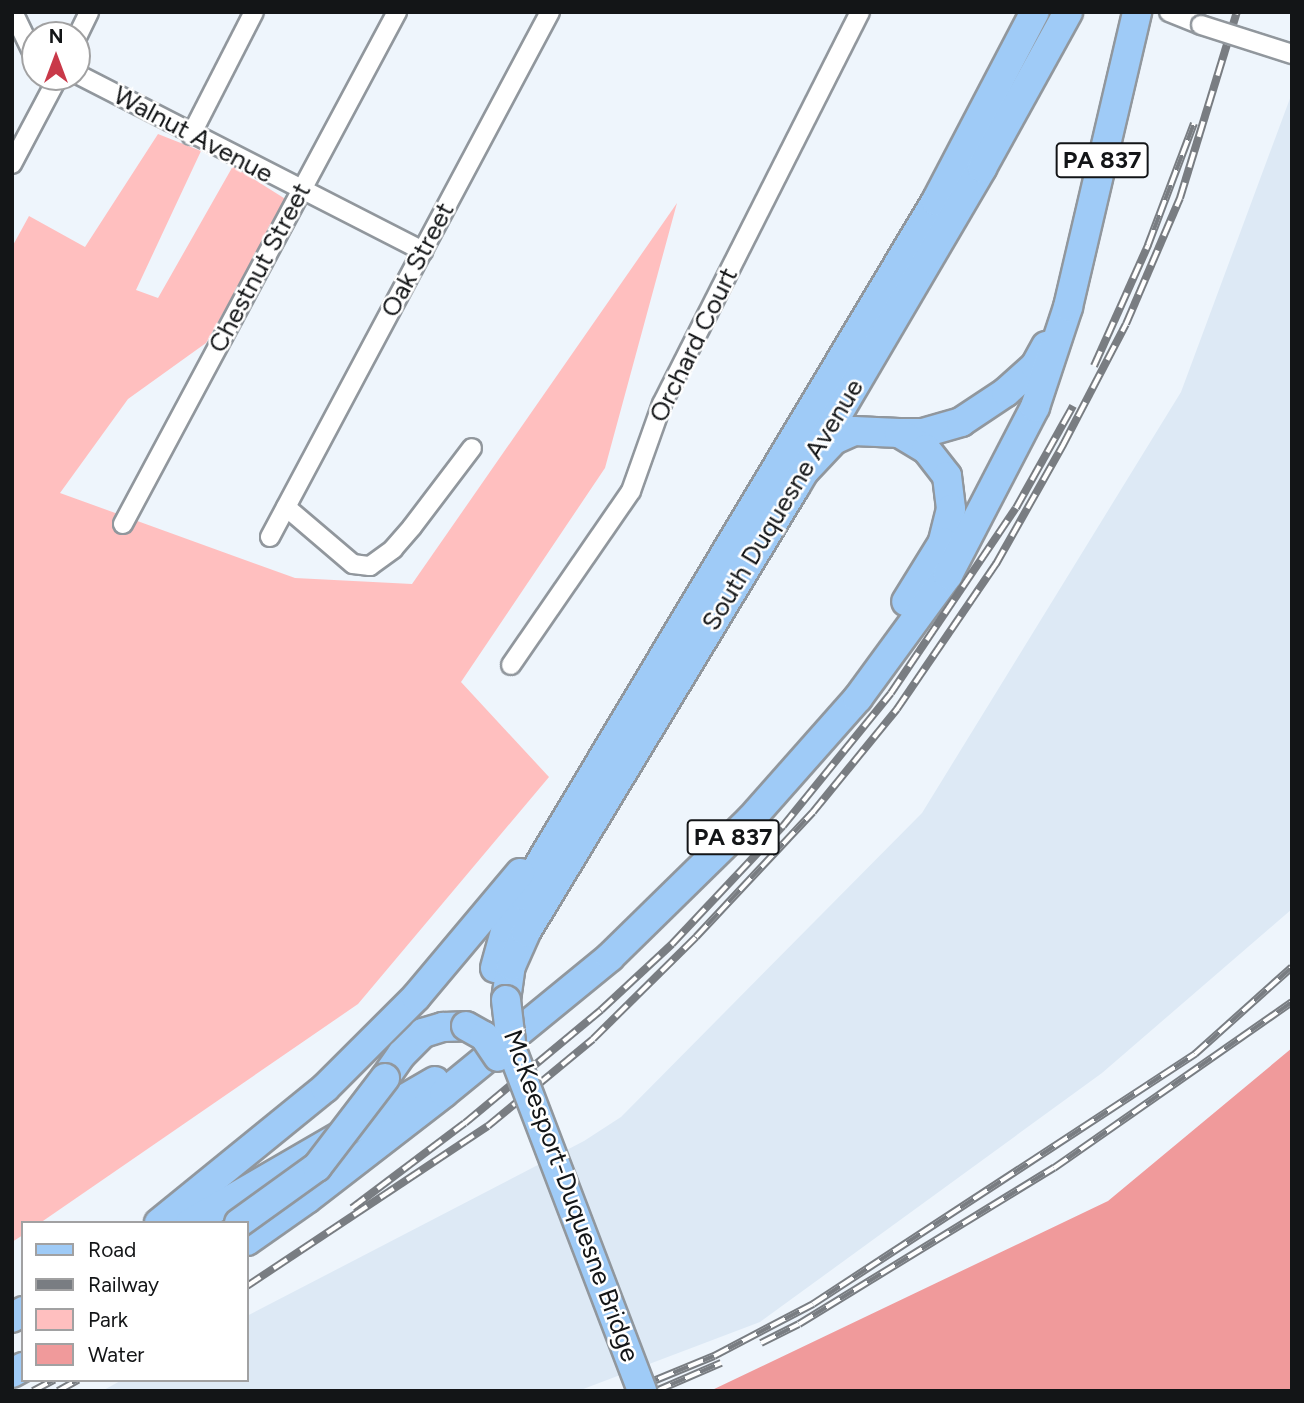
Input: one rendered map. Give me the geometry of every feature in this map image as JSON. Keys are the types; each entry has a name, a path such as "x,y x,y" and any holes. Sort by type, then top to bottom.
{"main road":[{"name":"South Duquesne Avenue","path":"562,822 660,666 936,201 1035,12"},
{"name":"South Duquesne Avenue","path":"498,1003 526,932 803,473 982,169 1069,12"},
{"name":"PA 837","path":"248,1240 307,1199 444,1093 610,957 750,820 858,698 948,575 1035,407 1068,307 1137,12"},
{"path":"803,473 834,440 854,431 923,433 961,422 1006,392 1035,366 1068,307"},
{"path":"193,1221 434,1082 610,936 711,837 778,766 852,679 920,583 943,541 951,509 947,476 926,449 899,433"},
{"name":"McKeesport-Duquesne Bridge","path":"562,822 521,895 506,928 495,967 498,1057 625,1391"},
{"path":"161,1221 325,1088 416,997 562,822"},
{"name":"McKeesport-Duquesne Bridge","path":"498,1003 512,1049 642,1391"},
{"path":"242,1221 317,1167 402,1054 423,1033 443,1027 466,1026 484,1036 498,1057"}],"street":[{"path":"13,12 17,34"},
{"path":"191,135 254,12"},
{"name":"Chestnut Street","path":"123,524 397,12"},
{"name":"Oak Street","path":"270,537 550,12"},
{"name":"Orchard Court","path":"511,666 631,491 662,404 860,12"},
{"path":"1169,12 1292,54"},
{"name":"Walnut Avenue","path":"91,81 422,251"},
{"path":"12,164 51,91"},
{"path":"286,507 353,564 370,566 405,534 472,448"}],"shaded area":[{"path":"1292,93 1292,909 1102,1073 760,1322 578,1391 102,1391 118,1382 248,1382 248,1315 584,1141 621,1117 922,813 1181,392"}],"green space":[{"path":"158,134 201,151 136,290 158,298 233,166 287,200 206,343 128,399 60,493 295,578 412,584 677,203 605,468 461,682 549,777 358,1004 43,1221 21,1221 21,1236 12,1242 12,247 29,216 85,247"}],"water":[{"path":"1292,1048 1292,1391 710,1391 1108,1201"}],"railway":[{"path":"248,1285 488,1126 593,1039 696,937 813,812 897,709 996,564 1063,445 1126,324 1180,198 1237,12"},
{"path":"1094,366 1148,245 1194,123"},
{"path":"352,1208 465,1123 601,1010 672,944 783,826 891,693 1016,508 1073,406"},
{"path":"629,1391 714,1356 813,1304 1195,1054 1292,967"},
{"path":"761,1343 799,1324 1054,1168 1292,1002"},
{"path":"656,1391 721,1363"},
{"path":"33,1391 50,1382"},
{"path":"58,1391 74,1382"}]}
